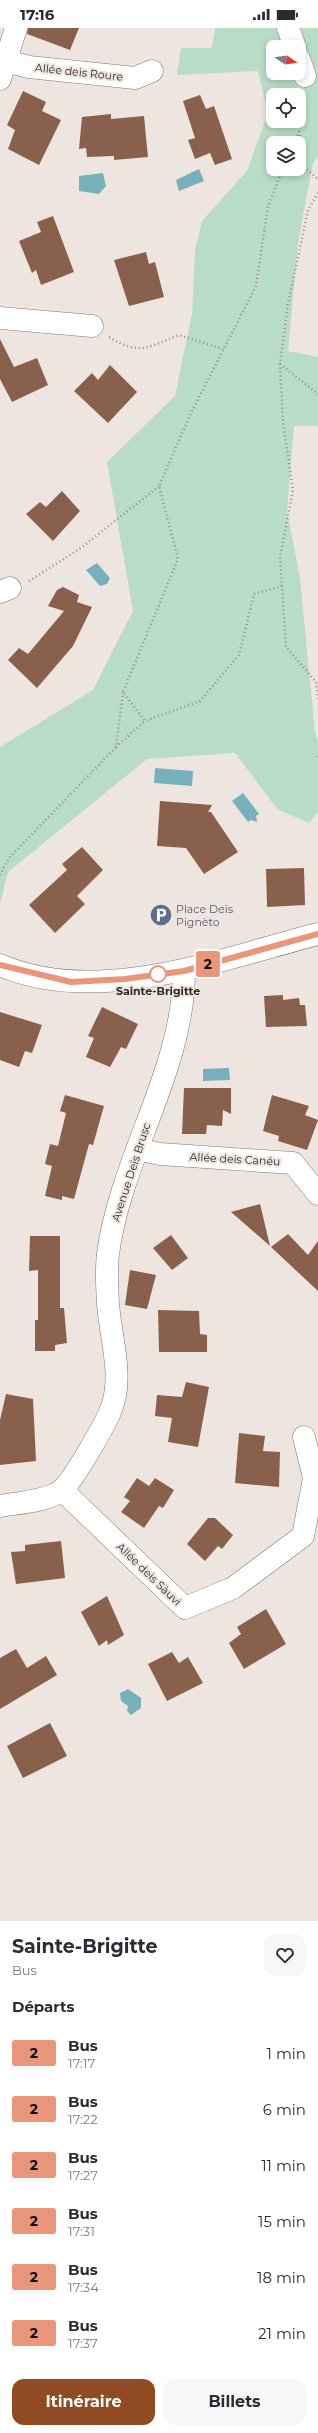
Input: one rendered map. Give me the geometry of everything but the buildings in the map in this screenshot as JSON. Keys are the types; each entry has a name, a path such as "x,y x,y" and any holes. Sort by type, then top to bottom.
{"street":[{"path":"3,70 16,28"},
{"path":"288,28 292,40"},
{"name":"Allée deis Roure","path":"3,70 29,67 135,78 152,71"},
{"path":"0,318 92,326"},
{"path":"0,965 71,982 125,979 184,971 318,934"},
{"name":"Avenue Deïs Brusc","path":"62,1490 82,1461 111,1411 117,1381 108,1302 108,1255 116,1211 176,1035 184,1000 184,971"},
{"name":"Allée deis Canéu","path":"138,1149 160,1154 293,1162 318,1194"},
{"name":"Allée deis Sàuvi","path":"62,1490 185,1608 233,1588 303,1536 314,1478 304,1436"},
{"path":"0,1506 36,1500 62,1490"}],"path":[{"path":"301,80 299,131 305,168 318,179"},
{"path":"297,136 299,131"},
{"path":"34,579 81,548 159,486 191,413 256,286 268,206 280,176"},
{"path":"318,193 308,210 288,304 280,364 283,422 293,490 280,557 286,647 316,682 318,699"},
{"path":"125,346 142,349 179,334 224,349"},
{"path":"280,364 318,394"},
{"path":"116,747 124,692 178,560 159,486"},
{"path":"0,875 9,858 116,747 145,721 200,701 239,655 254,594 282,586"},
{"path":"124,692 145,721"}],"green space":[{"path":"215,28 318,28 318,157 313,163 298,243 288,351 318,357 318,426 294,426 287,511 300,578 315,733 318,741 318,812 309,823 277,809 235,753 147,759 8,872 0,904 0,747 93,690 133,611 107,462 175,396 192,314 195,251 202,221 247,171 266,119 266,128 306,128 306,88 266,88 266,105 258,71 177,75 181,48 212,48"}],"water":[{"path":"199,169 204,181 179,191 176,180"},
{"path":"103,173 106,186 99,194 79,191 79,176"},
{"path":"97,563 110,578 107,584 100,586 86,570"},
{"path":"155,768 193,771 192,786 154,783"},
{"path":"243,793 259,814 256,816 257,822 251,820 248,822 232,801"},
{"path":"229,1068 230,1080 203,1081 203,1069"},
{"path":"128,1689 141,1698 141,1708 131,1715 127,1711 128,1706 121,1701 120,1693"}],"bus line":[{"name":"2","path":"0,965 71,982 125,979 184,971 318,934"}],"place":[{"name":"Place Deïs Pignèto","path":"161,915"},
{"name":"Sainte-Brigitte","path":"158,974"}]}
